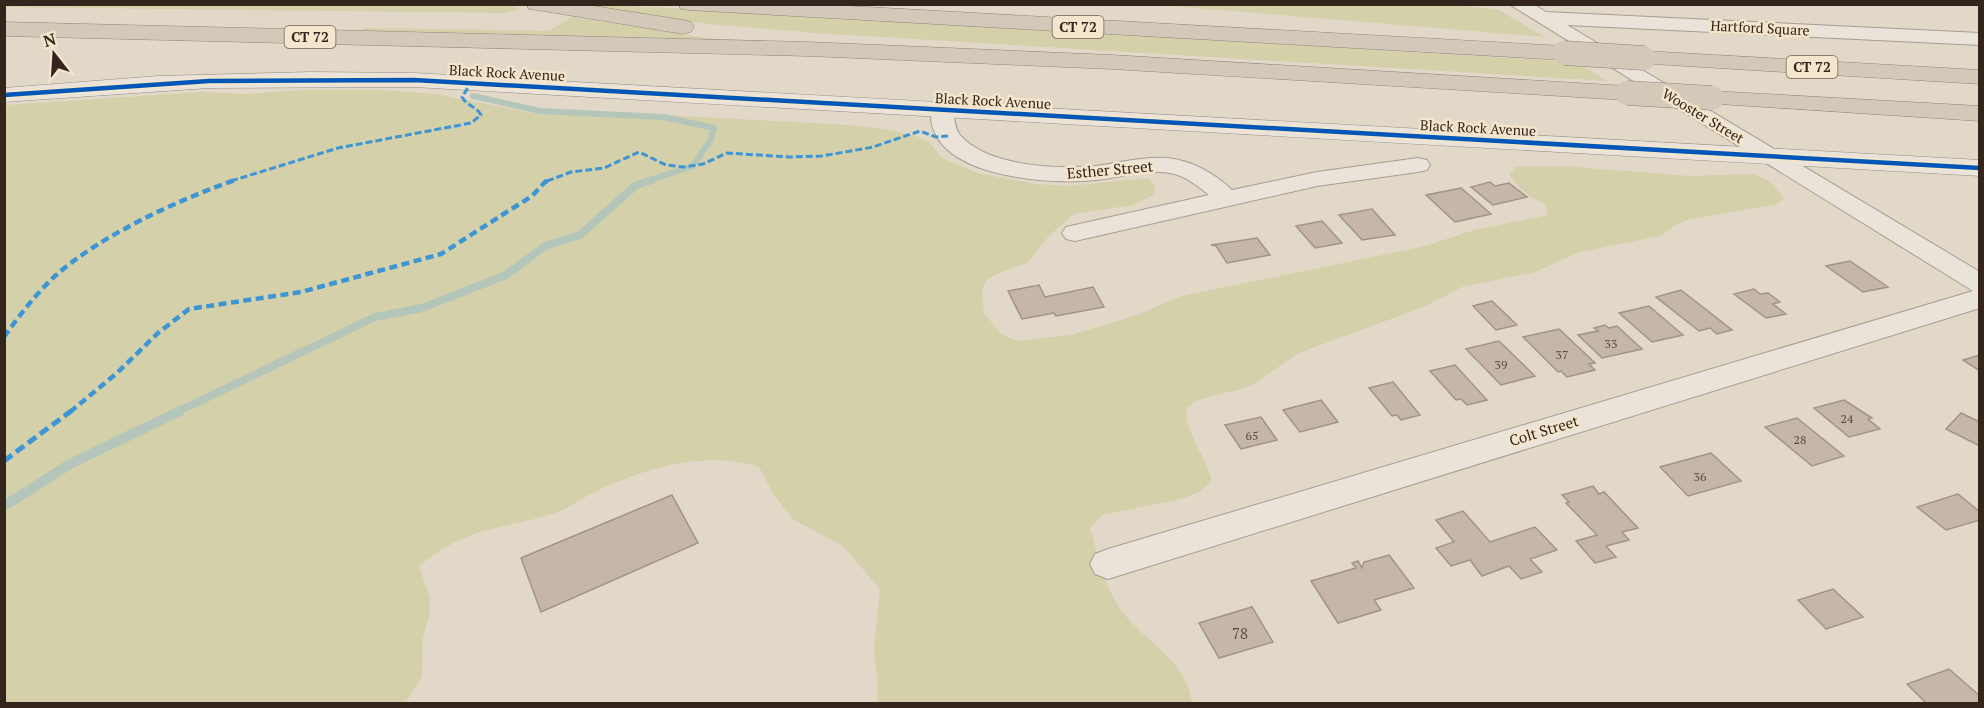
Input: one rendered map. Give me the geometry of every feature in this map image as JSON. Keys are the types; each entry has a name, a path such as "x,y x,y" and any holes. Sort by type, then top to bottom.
{"highway":[{"path":"537,4 579,13 743,33 1197,61 1304,73"},
{"name":"CT 72","path":"689,4 1980,77"},
{"path":"1063,4 1467,48"},
{"name":"CT 72","path":"4,29 957,55 1304,73 1980,114"},
{"path":"4,49 261,46 502,48 615,44"}],"street":[{"name":"Wooster Street","path":"1518,4 1980,284"},
{"name":"Hartford Square","path":"1540,18 1980,39"},
{"name":"Black Rock Avenue","path":"4,95 174,81 332,78 425,81 1980,168"},
{"name":"Esther Street","path":"942,110 943,127 949,137 960,148 995,164 1026,171 1061,174 1093,173 1157,165 1176,167 1196,174 1211,183 1226,198"},
{"path":"1074,233 1317,179 1418,165"},
{"name":"Colt Street","path":"1108,564 1355,487 1780,362 1980,298"}],"shaded area":[{"path":"5,4 501,4 521,9 505,13 5,7"},
{"path":"1436,4 1497,9 1544,37 1160,5"},
{"path":"594,5 1577,62 1607,81 814,33 710,24 586,8"},
{"path":"572,17 713,39 362,31 365,28 549,31"},
{"path":"303,90 382,90 435,94 543,115 558,111 847,125 891,130 919,137 929,142 942,158 977,173 1037,184 1068,186 1148,178 1154,185 1155,194 1133,205 1074,214 1049,236 1027,263 986,280 982,291 984,313 1001,334 1016,341 1071,335 1137,315 1181,296 1422,247 1474,230 1548,215 1546,205 1525,192 1513,180 1510,174 1515,167 1563,166 1690,176 1753,174 1769,181 1784,198 1777,204 1687,220 1660,236 1580,252 1535,272 1462,287 1426,306 1299,353 1249,387 1197,400 1186,409 1189,428 1212,481 1199,492 1181,499 1102,515 1090,528 1104,576 1116,602 1136,627 1172,661 1188,687 1192,703 877,703 874,648 880,589 843,546 794,520 774,495 759,467 718,460 676,464 614,483 555,513 469,536 451,544 419,566 430,598 429,617 423,637 422,676 403,703 5,704 5,105 202,92 243,94"}],"building":[{"path":"1490,182 1495,186 1509,183 1527,197 1493,205 1471,187"},
{"path":"1461,188 1491,214 1455,222 1426,195"},
{"path":"1372,209 1395,235 1362,240 1339,215"},
{"path":"1322,221 1342,243 1315,248 1296,226"},
{"path":"1257,238 1270,255 1227,263 1216,246 1211,245"},
{"path":"1850,261 1888,287 1863,292 1826,266"},
{"path":"1039,285 1045,297 1093,287 1104,307 1056,316 1054,313 1022,319 1008,291"},
{"path":"1754,289 1760,294 1768,293 1780,302 1773,304 1786,314 1766,318 1734,294"},
{"path":"1681,290 1732,330 1717,334 1710,328 1699,331 1656,297"},
{"path":"1492,301 1517,325 1496,330 1473,306"},
{"path":"1649,306 1683,335 1652,342 1619,313"},
{"path":"1605,325 1609,328 1617,326 1642,349 1602,358 1578,335 1598,331 1594,328"},
{"path":"1559,329 1595,363 1589,364 1595,370 1567,377 1561,371 1558,372 1523,337"},
{"path":"1499,341 1535,376 1501,385 1466,349"},
{"path":"1980,355 1980,371 1963,360"},
{"path":"1455,365 1487,400 1467,405 1461,399 1456,400 1430,371"},
{"path":"1393,382 1420,415 1401,420 1397,415 1392,416 1369,388"},
{"path":"1321,400 1338,422 1300,432 1283,410"},
{"path":"1844,400 1872,418 1868,419 1880,429 1849,437 1814,408"},
{"path":"1961,413 1980,422 1980,446 1946,429"},
{"path":"1261,417 1277,440 1241,449 1225,425"},
{"path":"1797,418 1844,456 1812,466 1765,427"},
{"path":"1711,453 1741,481 1688,496 1660,467"},
{"path":"1593,486 1599,494 1604,492 1638,528 1622,532 1629,540 1606,546 1616,557 1595,563 1576,541 1597,535 1566,503 1569,502 1562,495"},
{"path":"1958,494 1980,512 1980,520 1946,530 1917,507"},
{"path":"672,495 698,543 541,612 521,558"},
{"path":"1463,511 1490,542 1535,527 1557,550 1530,559 1542,572 1521,579 1509,566 1482,576 1470,560 1451,566 1436,548 1454,542 1436,520"},
{"path":"1389,555 1414,588 1374,600 1381,610 1338,623 1311,581 1356,568 1352,563 1358,561 1362,568 1364,562"},
{"path":"1833,589 1863,617 1826,629 1798,600"},
{"path":"1252,607 1273,642 1219,658 1199,623"},
{"path":"1949,669 1980,696 1980,704 1927,704 1907,684"}],"waterway":[{"path":"473,96 540,111 663,117 714,128 711,139 693,166 647,181"},
{"path":"177,412 375,317 422,308 506,275 545,246 580,235 636,185 652,180"},
{"path":"4,506 70,464 180,411"}],"marked path":[{"path":"4,337 45,285 89,251 122,232 193,197 268,168 338,148 471,123 481,115 479,111 466,104 462,97 471,83"},
{"path":"4,461 51,428 117,373 158,333 189,309 301,292 441,254 532,196 545,182 571,172 604,168 639,152 666,165 693,167 713,161 727,153 789,157 822,156 873,147 920,131 936,137 948,136"}],"cycle path":[{"path":"4,95 209,81 414,80 1980,168"}]}
